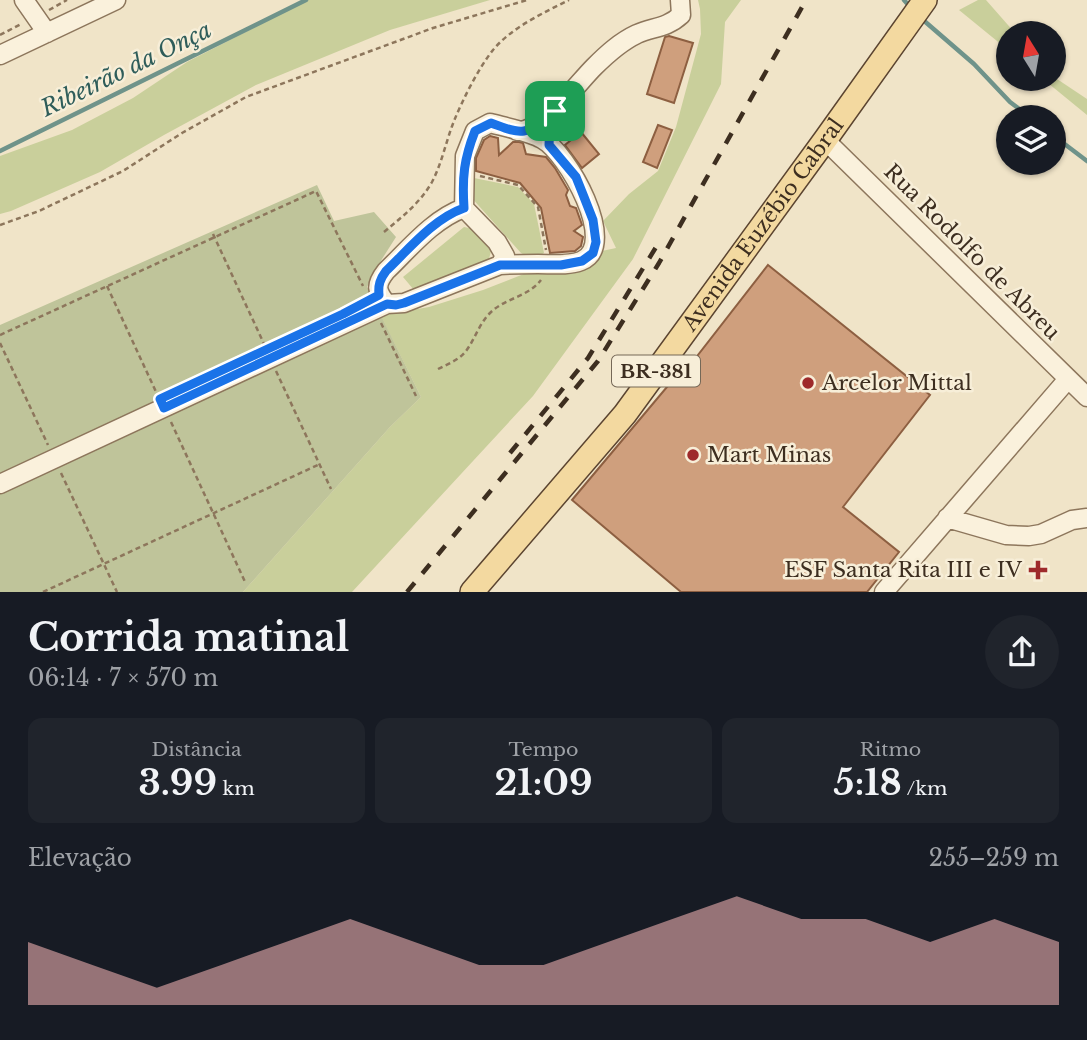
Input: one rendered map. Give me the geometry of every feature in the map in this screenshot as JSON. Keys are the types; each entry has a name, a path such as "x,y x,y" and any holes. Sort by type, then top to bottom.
{"main road":[{"name":"Avenida Euzébio Cabral","path":"472,592 625,414 925,0"}],"street":[{"path":"24,0 47,33"},
{"path":"0,54 116,0"},
{"path":"517,131 532,128 547,117 593,67 626,40 671,24 681,15 680,0"},
{"path":"549,145 550,124 560,103"},
{"path":"464,208 451,213 429,230 386,271 378,287 383,299 396,305 500,265 561,265 582,261 593,253 596,242 593,220 576,177 544,139 491,123 475,131 465,156 464,208 497,242 505,256 500,265"},
{"name":"Rua Rodolfo de Abreu","path":"825,140 1087,397"},
{"path":"0,484 343,314 383,299"},
{"path":"884,592 1068,379"},
{"path":"0,472 162,403"},
{"path":"947,518 1006,535 1029,536 1041,534 1072,520 1087,518"}],"path":[{"path":"0,225 39,211 123,171 182,132 246,97 433,28 527,0"},
{"path":"384,232 413,208 432,182 454,120 494,49 526,22 569,0"},
{"path":"0,335 316,191"},
{"path":"107,286 246,584"},
{"path":"44,592 320,464"}],"green space":[{"path":"308,0 490,0 390,30 256,85 100,172 0,214 0,156 72,130 133,98 187,62"},
{"path":"698,0 741,0 725,22 721,84 633,259 533,396 352,592 243,592 390,427 421,397 378,310 406,311 429,307 534,270 589,263 602,251 616,248 603,221 629,194 658,171 676,127 701,34"},
{"path":"978,0 986,0 1004,21 996,21 996,40 959,10"},
{"path":"1066,85 1087,99 1087,115 1058,91 1066,91"},
{"path":"474,178 518,187 534,204 544,253 532,257 521,253 470,196 469,182"},
{"path":"317,185 334,221 374,212 396,237 367,287 421,397 390,427 243,592 0,592 0,325"},
{"path":"464,227 479,230 492,247 488,263 414,290 403,277"}],"building":[{"path":"665,37 693,43 674,103 647,94"},
{"path":"658,125 672,130 657,168 643,162"},
{"path":"581,132 599,154 582,168 565,145"},
{"path":"490,136 498,138 499,155 513,142 519,142 523,143 526,154 546,157 555,168 568,190 566,195 570,206 576,208 582,225 574,231 583,237 581,246 575,251 550,253 541,208 520,183 476,171 476,158 484,140"},
{"path":"768,265 930,395 843,507 899,552 867,592 681,592 572,500 677,375 680,378"}],"waterway":[{"name":"Ribeirão da Onça","path":"0,151 306,0"},
{"name":"Ribeirão da Onça","path":"904,0 911,8"},
{"name":"Ribeirão da Onça","path":"922,19 974,64 1014,105"},
{"name":"Ribeirão da Onça","path":"1066,145 1087,161"}],"railway":[{"path":"407,592 598,361 659,263 806,0"},
{"path":"510,453 588,358 661,239"}],"place":[{"name":"Arcelor Mittal","path":"808,383"},
{"name":"Mart Minas","path":"693,455"},
{"name":"ESF Santa Rita III e IV","path":"1038,570"}],"route":[{"path":"560,103 555,111 550,124 549,145 576,177 593,220 596,242 593,253 582,261 561,265 500,265 404,303 387,304 164,408 160,399 379,295 380,279 386,271 429,230 451,213 464,208 465,156 475,131 491,123 525,131 547,117 560,103"}]}
